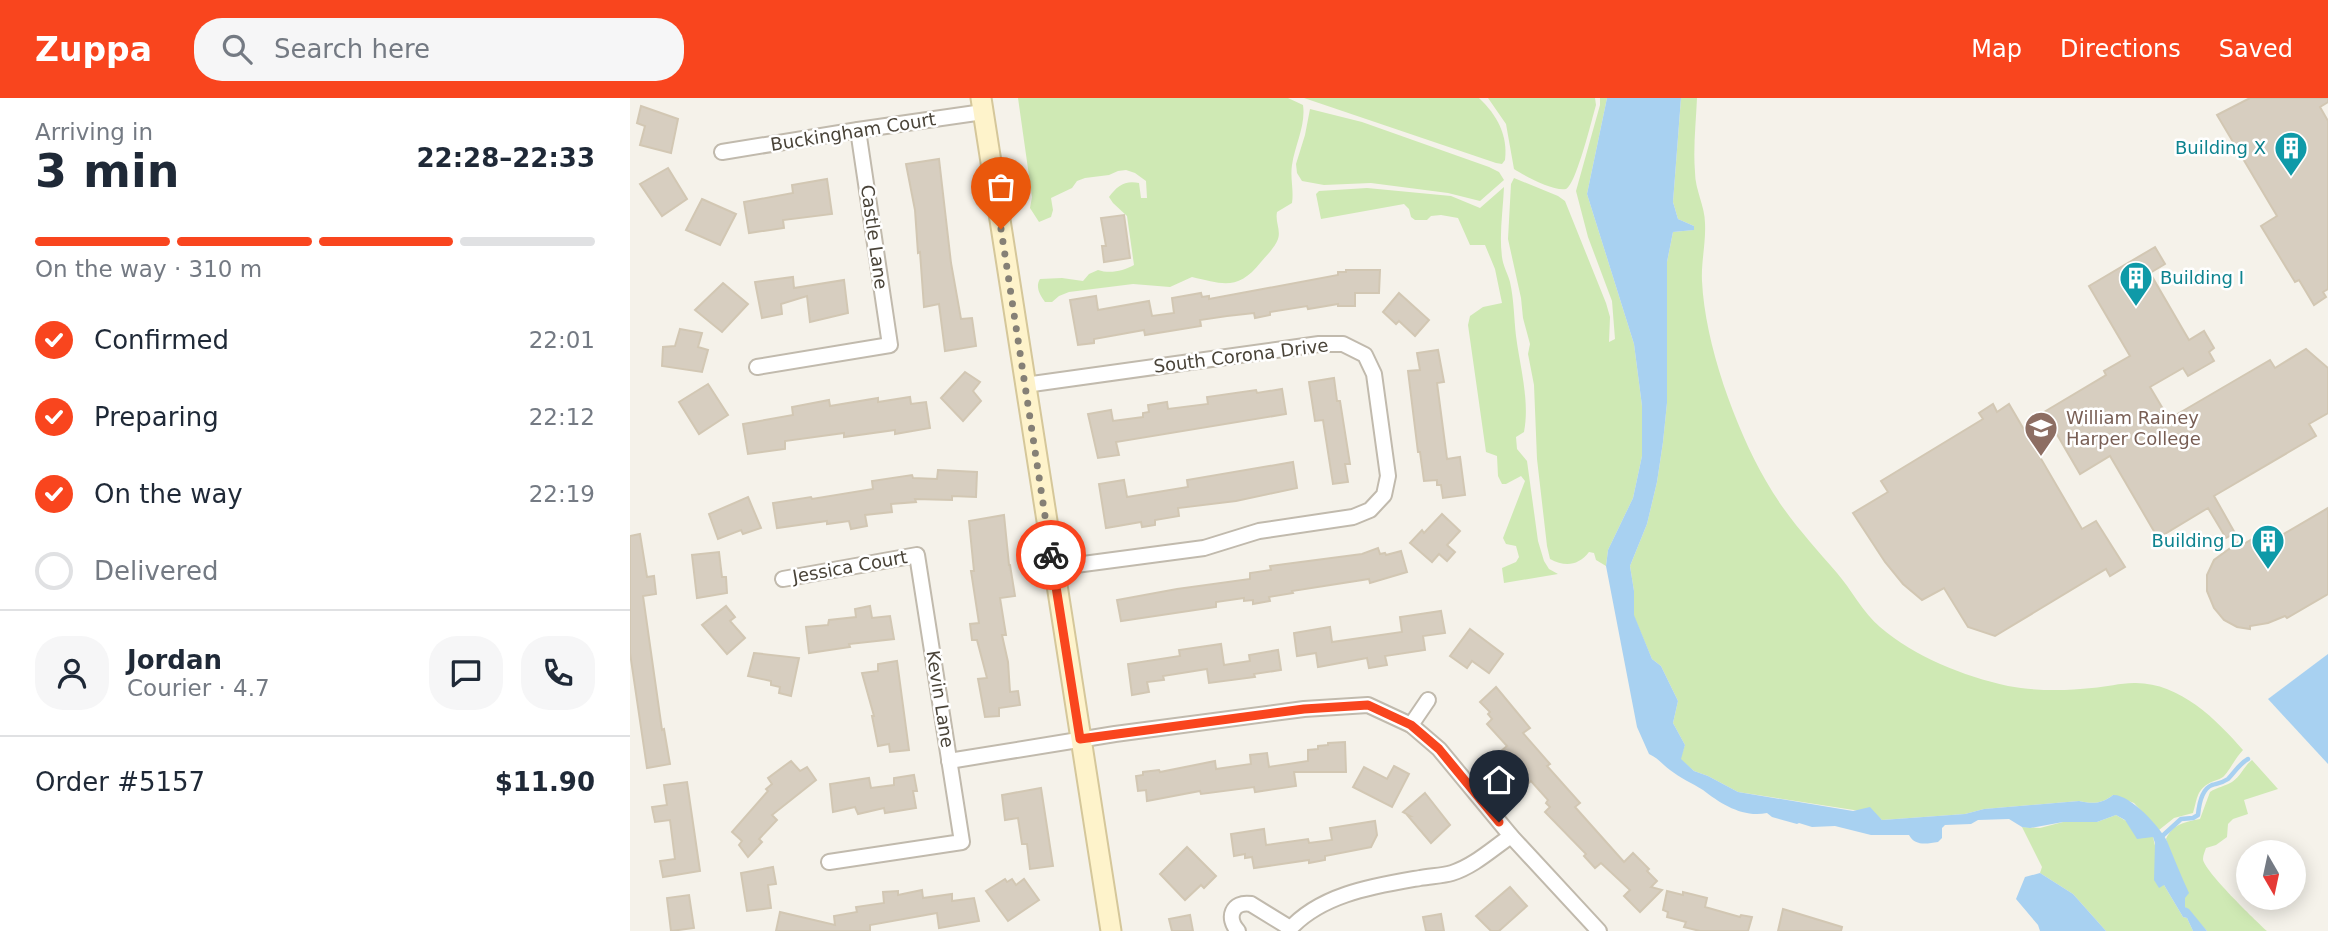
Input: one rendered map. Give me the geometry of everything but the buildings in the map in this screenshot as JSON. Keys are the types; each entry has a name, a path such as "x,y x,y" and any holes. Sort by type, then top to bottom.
{"main road":[{"path":"982,105 1111,931"}],"street":[{"name":"Buckingham Court","path":"722,152 858,130 982,105"},
{"name":"Castle Lane","path":"757,367 890,345 858,130"},
{"name":"South Corona Drive","path":"1025,385 1305,346 1343,344 1365,355 1374,373 1388,476 1384,495 1370,510 1353,517 1259,531 1204,548 1053,568"},
{"name":"Jessica Court","path":"783,579 917,555"},
{"name":"Kevin Lane","path":"829,862 962,842 917,555"},
{"path":"1411,725 1428,700"},
{"path":"949,761 1080,739 1304,709 1368,705 1411,725 1439,749 1511,836 1598,931"},
{"path":"1238,931 1232,924 1231,912 1245,902 1289,930 1333,899 1354,892 1452,872 1482,858 1511,836"}],"green space":[{"path":"1018,98 1288,98 1303,105 1302,128 1292,165 1292,203 1277,212 1277,242 1245,278 1230,283 1192,277 1170,287 1133,284 1069,292 1052,302 1045,302 1038,288 1040,279 1083,281 1098,270 1116,271 1134,265 1127,216 1109,197 1122,185 1134,182 1139,183 1141,198 1147,198 1146,181 1126,170 1077,181 1072,188 1051,198 1051,217 1039,222 1030,208 1032,197"},
{"path":"1304,98 1479,98 1500,126 1505,142 1505,160 1502,164 1496,163"},
{"path":"1488,98 1595,98 1596,105 1583,151 1566,189 1547,186 1514,169 1506,124"},
{"path":"1600,98 1607,98 1587,194 1634,344 1642,406 1642,456 1633,498 1608,550 1606,566 1596,560 1594,553 1589,552 1571,564 1550,559 1537,459 1534,385 1528,354 1530,344 1508,239 1511,184 1514,178 1565,201 1606,303 1610,317 1609,342 1615,339 1612,301 1588,237 1576,191"},
{"path":"1681,98 1697,98 1695,172 1705,223 1702,281 1715,358 1743,436 1782,506 1874,622 1924,656 1957,671 2008,686 2061,690 2129,683 2150,684 2195,704 2221,726 2243,750 2223,777 2201,790 2193,813 2174,818 2159,830 2134,803 2113,795 2105,800 2088,803 2079,801 1882,820 1875,814 1860,811 1738,792 1694,771 1680,759 1685,745 1673,723 1678,701 1661,666 1652,659 1633,614 1634,591 1630,566 1647,524 1663,442 1667,403 1667,262 1673,232 1693,230 1694,226 1678,219 1673,202"},
{"path":"1310,109 1362,122 1489,167 1499,172 1504,180 1480,201 1448,193 1371,183 1324,185 1302,181 1296,164"},
{"path":"1504,187 1502,257 1511,289 1526,408 1524,432 1516,437 1517,449 1527,461 1538,541 1544,561 1549,569 1558,574 1504,583 1502,568 1516,562 1519,557 1516,546 1506,544 1503,538 1525,481 1521,476 1502,484 1498,476 1497,456 1486,452 1468,325 1470,316 1483,307 1502,303 1495,269 1485,245 1470,245 1458,218 1441,215 1431,216 1427,220 1415,220 1404,204 1321,219 1316,194 1319,191 1367,188 1451,196 1480,208"},
{"path":"2252,760 2278,789 2244,800 2248,814 2233,819 2228,824 2227,837 2206,848 2203,859 2220,884 2236,901 2236,910 2245,910 2267,931 2207,931 2185,907 2185,898 2166,839 2176,827 2200,819 2210,792 2232,782"},
{"path":"2116,815 2153,837 2164,885 2193,931 2106,931 2073,894 2040,873 2042,867 2022,827 2040,828 2063,822 2097,822"}],"water":[{"path":"1607,98 1681,98 1673,202 1678,219 1694,226 1694,230 1673,232 1667,262 1667,403 1663,442 1647,524 1630,566 1634,615 1652,659 1661,666 1678,701 1673,723 1685,745 1681,759 1694,771 1738,792 1853,811 1870,807 1882,820 2079,801 2088,803 2105,800 2113,795 2120,796 2144,812 2167,841 2189,893 2185,898 2185,907 2207,931 2193,931 2164,885 2159,888 2154,880 2153,837 2137,839 2125,820 2116,815 2097,822 2063,822 2030,828 2022,827 2009,819 1978,820 1971,824 1945,825 1942,828 1942,838 1938,842 1921,843 1914,841 1909,835 1871,835 1835,826 1812,827 1772,817 1767,813 1741,812 1674,773 1649,754 1637,727 1606,566 1608,550 1633,498 1642,456 1642,406 1634,344 1587,194"},
{"path":"2328,654 2328,764 2268,699"},
{"path":"2040,873 2073,894 2106,931 2040,931 2016,899 2025,877"}],"waterway":[{"path":"2159,839 2181,819 2198,815 2203,793 2212,785 2228,779 2248,759"}],"way so far":[{"path":"1001,229 1051,555"}],"place":[{"name":"Building X","path":"2291,178"},
{"name":"Building I","path":"2136,308"},
{"name":"William Rainey Harper College","path":"2041,458"},
{"name":"Building D","path":"2268,571"}],"route":[{"path":"1051,555 1080,739 1304,709 1368,705 1411,725 1439,749 1499,822"}]}
